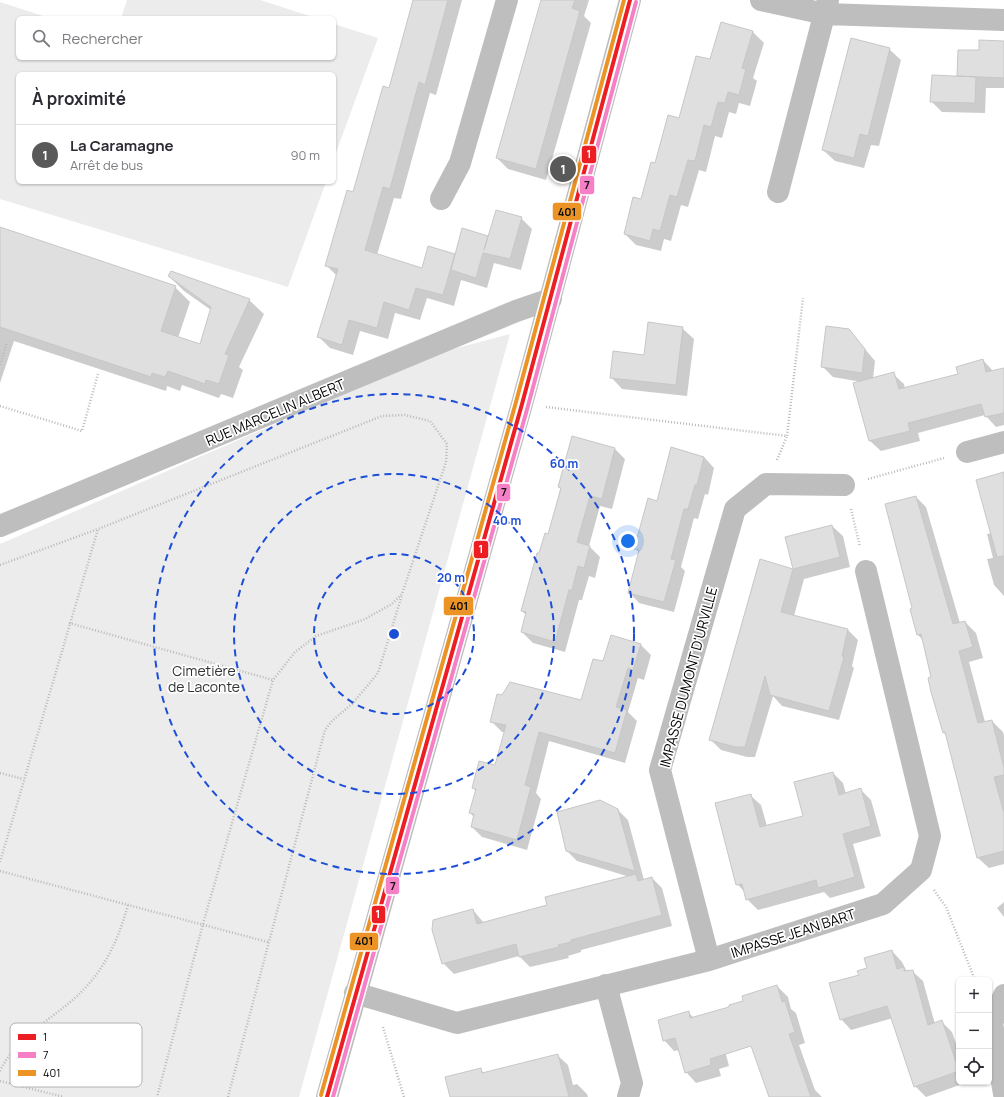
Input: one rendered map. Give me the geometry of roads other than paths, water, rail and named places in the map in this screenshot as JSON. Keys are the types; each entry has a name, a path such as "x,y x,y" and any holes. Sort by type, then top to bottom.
{"street":[{"path":"441,199 460,163 507,0"},
{"path":"327,1097 355,993 522,404 630,0"},
{"path":"761,0 826,7 1004,20"},
{"path":"778,192 826,7"},
{"name":"RUE MARCELIN ALBERT","path":"0,526 516,311 551,298"},
{"path":"967,452 1004,442"},
{"name":"IMPASSE DUMONT D'URVILLE","path":"709,960 660,770 735,509 766,484 844,485"},
{"name":"IMPASSE JEAN BART","path":"355,993 457,1023 709,960 883,904 921,870 930,836 866,571"},
{"path":"606,985 632,1084 628,1097"},
{"path":"1004,995 992,1023 1004,1094"}],"place":[{"name":"La Caramagne","path":"563,169"}],"park label":[{"name":"Cimetière de Laconte","path":"204,678"}]}
